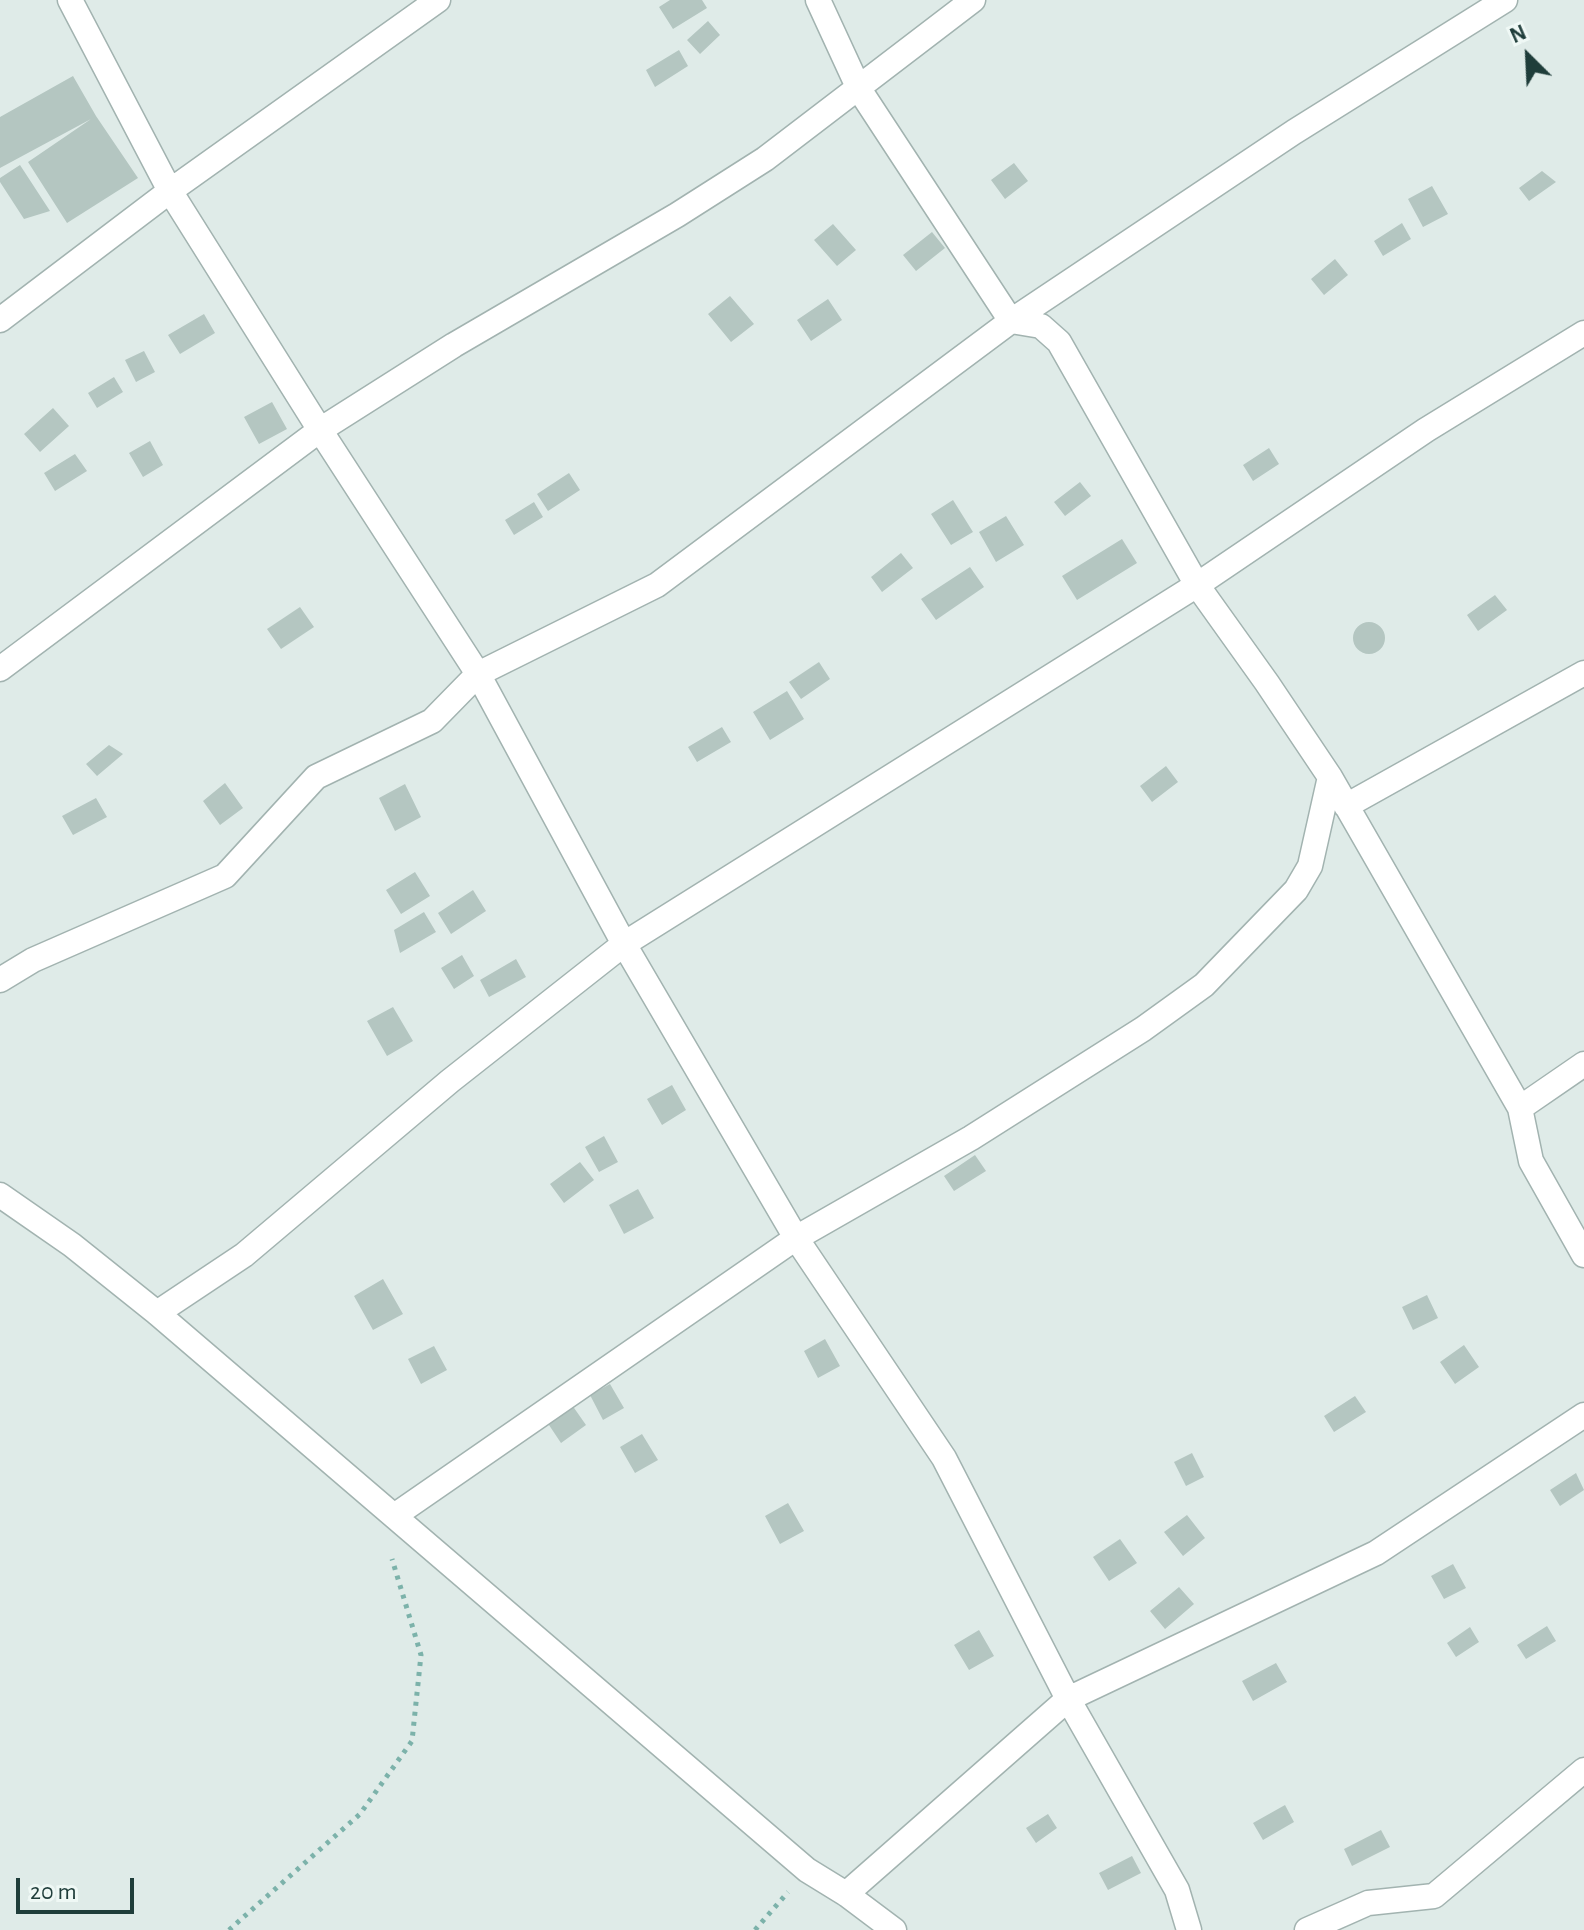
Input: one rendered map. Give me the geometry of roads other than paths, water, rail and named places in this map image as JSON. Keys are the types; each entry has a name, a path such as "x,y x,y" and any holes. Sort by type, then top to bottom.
{"street":[{"path":"70,0 170,191 478,674 624,944 796,1238 944,1458 1068,1699 1177,1890 1189,1930"},
{"path":"0,320 170,191 438,0"},
{"path":"818,0 859,89 1011,321 1041,326 1059,342 1197,585 1330,777 1520,1108 1531,1161 1584,1255"},
{"path":"0,669 320,430 454,345 677,215 765,159 973,0"},
{"path":"0,980 33,960 225,876 316,777 432,721 478,674 657,585 1011,321 1294,132 1505,0"},
{"path":"157,1313 244,1255 450,1081 624,944 1197,585 1426,430 1584,333"},
{"path":"1346,806 1584,673"},
{"path":"394,1516 796,1238 971,1138 1143,1029 1204,985 1296,890 1310,866 1330,777"},
{"path":"1520,1108 1584,1064"},
{"path":"0,1195 72,1245 157,1313 807,1870 894,1930"},
{"path":"846,1894 1068,1699 1376,1553 1584,1415"},
{"path":"1307,1930 1368,1903 1434,1896 1584,1770"}]}
